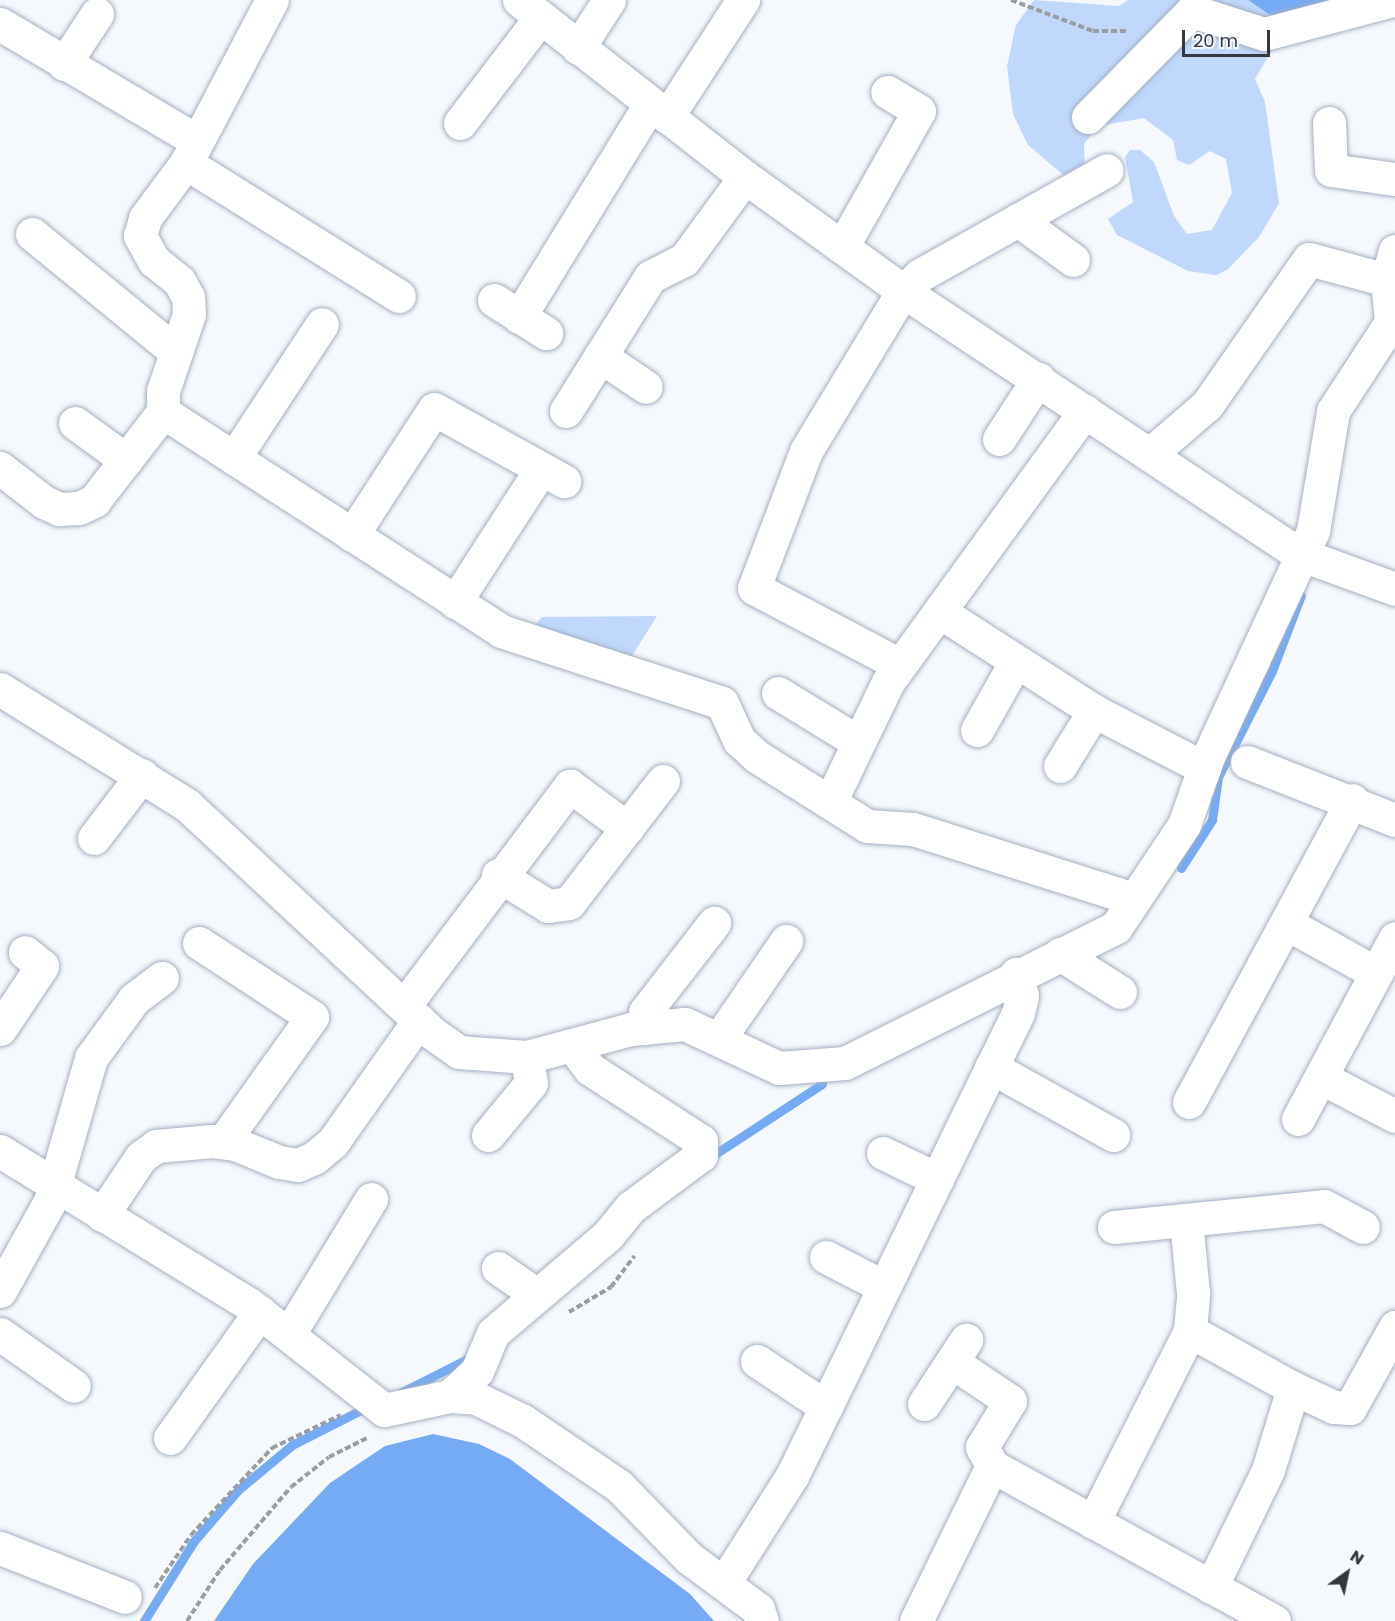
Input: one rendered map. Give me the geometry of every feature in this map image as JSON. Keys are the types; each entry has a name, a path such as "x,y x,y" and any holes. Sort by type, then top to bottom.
{"street":[{"path":"0,468 44,502 79,508 94,501 163,412 163,391 189,314 188,297 179,281 154,261 140,236 145,218 191,152 272,0"},
{"path":"578,48 609,0"},
{"path":"520,317 659,110 743,0"},
{"path":"1088,117 1192,12 1264,34 1393,0"},
{"path":"460,123 530,9 745,177 903,291 1299,554 1394,582"},
{"path":"64,64 97,14"},
{"path":"0,24 64,64 399,296"},
{"path":"842,247 919,111 887,92"},
{"path":"1329,123 1331,170 1395,179"},
{"path":"900,665 754,588 806,451 903,291 920,275 1107,170"},
{"path":"566,411 650,277 684,260 745,177"},
{"path":"1018,220 1073,260"},
{"path":"32,234 176,352"},
{"path":"0,689 142,776 211,825 411,1013 459,1052 527,1057 644,1028 685,1024 780,1068 845,1063 1016,974 1116,927 1184,825 1204,768 1299,554 1313,531 1333,411 1390,322 1391,265 1300,252 1207,405 1150,454"},
{"path":"234,459 322,324"},
{"path":"600,356 646,387"},
{"path":"999,439 1038,379"},
{"path":"352,535 434,409 552,475 455,602"},
{"path":"830,802 858,742 900,665 1085,411"},
{"path":"163,412 501,632 722,703 739,740 756,756 867,826 913,829 1134,899"},
{"path":"75,423 126,460"},
{"path":"940,612 1094,711 1204,768"},
{"path":"977,730 1016,661"},
{"path":"778,693 858,742"},
{"path":"1060,766 1094,711"},
{"path":"1247,762 1352,800 1395,820"},
{"path":"94,838 142,776"},
{"path":"498,875 548,906 569,903 663,781"},
{"path":"102,1215 141,1157 156,1146 223,1142 279,1162 298,1164 314,1158 333,1142 498,875 570,786 627,828"},
{"path":"1189,1102 1352,800"},
{"path":"1286,922 1376,974"},
{"path":"644,1028 645,1012 714,923"},
{"path":"1298,1119 1395,938"},
{"path":"719,1039 787,942"},
{"path":"199,943 312,1017 223,1142"},
{"path":"0,1029 42,966 25,952"},
{"path":"1060,954 1120,992"},
{"path":"724,1583 792,1476 1018,1013 1022,995 1016,974"},
{"path":"0,1291 50,1202 52,1185 92,1058 134,999 162,978"},
{"path":"450,1396 477,1371 493,1333 631,1207 701,1155 701,1141 590,1069 572,1045"},
{"path":"488,1135 531,1083 527,1057"},
{"path":"992,1067 1113,1135"},
{"path":"1322,1078 1395,1116"},
{"path":"0,1151 260,1312 367,1398 398,1411 450,1396 476,1398 505,1412 609,1479 689,1558 758,1609 762,1621"},
{"path":"883,1153 937,1179"},
{"path":"289,1334 371,1199"},
{"path":"1114,1227 1324,1206 1363,1227"},
{"path":"1094,1522 1190,1331 1193,1293 1186,1220"},
{"path":"826,1257 884,1287"},
{"path":"498,1268 537,1295"},
{"path":"170,1438 260,1312"},
{"path":"1190,1331 1293,1388 1334,1407 1350,1408 1395,1327"},
{"path":"0,1334 75,1386"},
{"path":"924,1404 959,1351 1010,1401 982,1446 992,1466 1274,1621"},
{"path":"757,1361 826,1407"},
{"path":"1211,1587 1268,1470 1293,1388"},
{"path":"916,1621 992,1466"},
{"path":"0,1548 138,1596"}],"path":[{"path":"1011,0 1093,31 1138,30"},
{"path":"138,1596 272,1448 367,1398"},
{"path":"187,1621 220,1570 291,1487 329,1457 374,1435"}],"shaded area":[{"path":"1034,0 1119,6 1128,0 1248,0 1280,22 1277,42 1255,79 1265,102 1279,203 1259,237 1227,270 1216,275 1188,271 1117,235 1108,219 1133,202 1125,157 1130,150 1140,150 1154,162 1174,216 1187,234 1212,230 1232,193 1226,159 1210,151 1189,165 1177,160 1173,140 1144,118 1098,126 1084,144 1085,170 1067,178 1028,145 1013,114 1007,66 1016,25"},
{"path":"657,616 630,659 535,625 542,617"}],"water":[{"path":"1248,0 1351,0 1280,22"},
{"path":"433,1434 479,1444 510,1459 690,1594 714,1621 214,1621 253,1564 330,1483 385,1446"}],"waterway":[{"path":"1181,868 1212,820 1218,777 1272,671 1301,595"},
{"path":"709,1158 822,1084"},
{"path":"400,1393 473,1356"},
{"path":"144,1621 194,1541 238,1490 292,1445 363,1409"}]}
